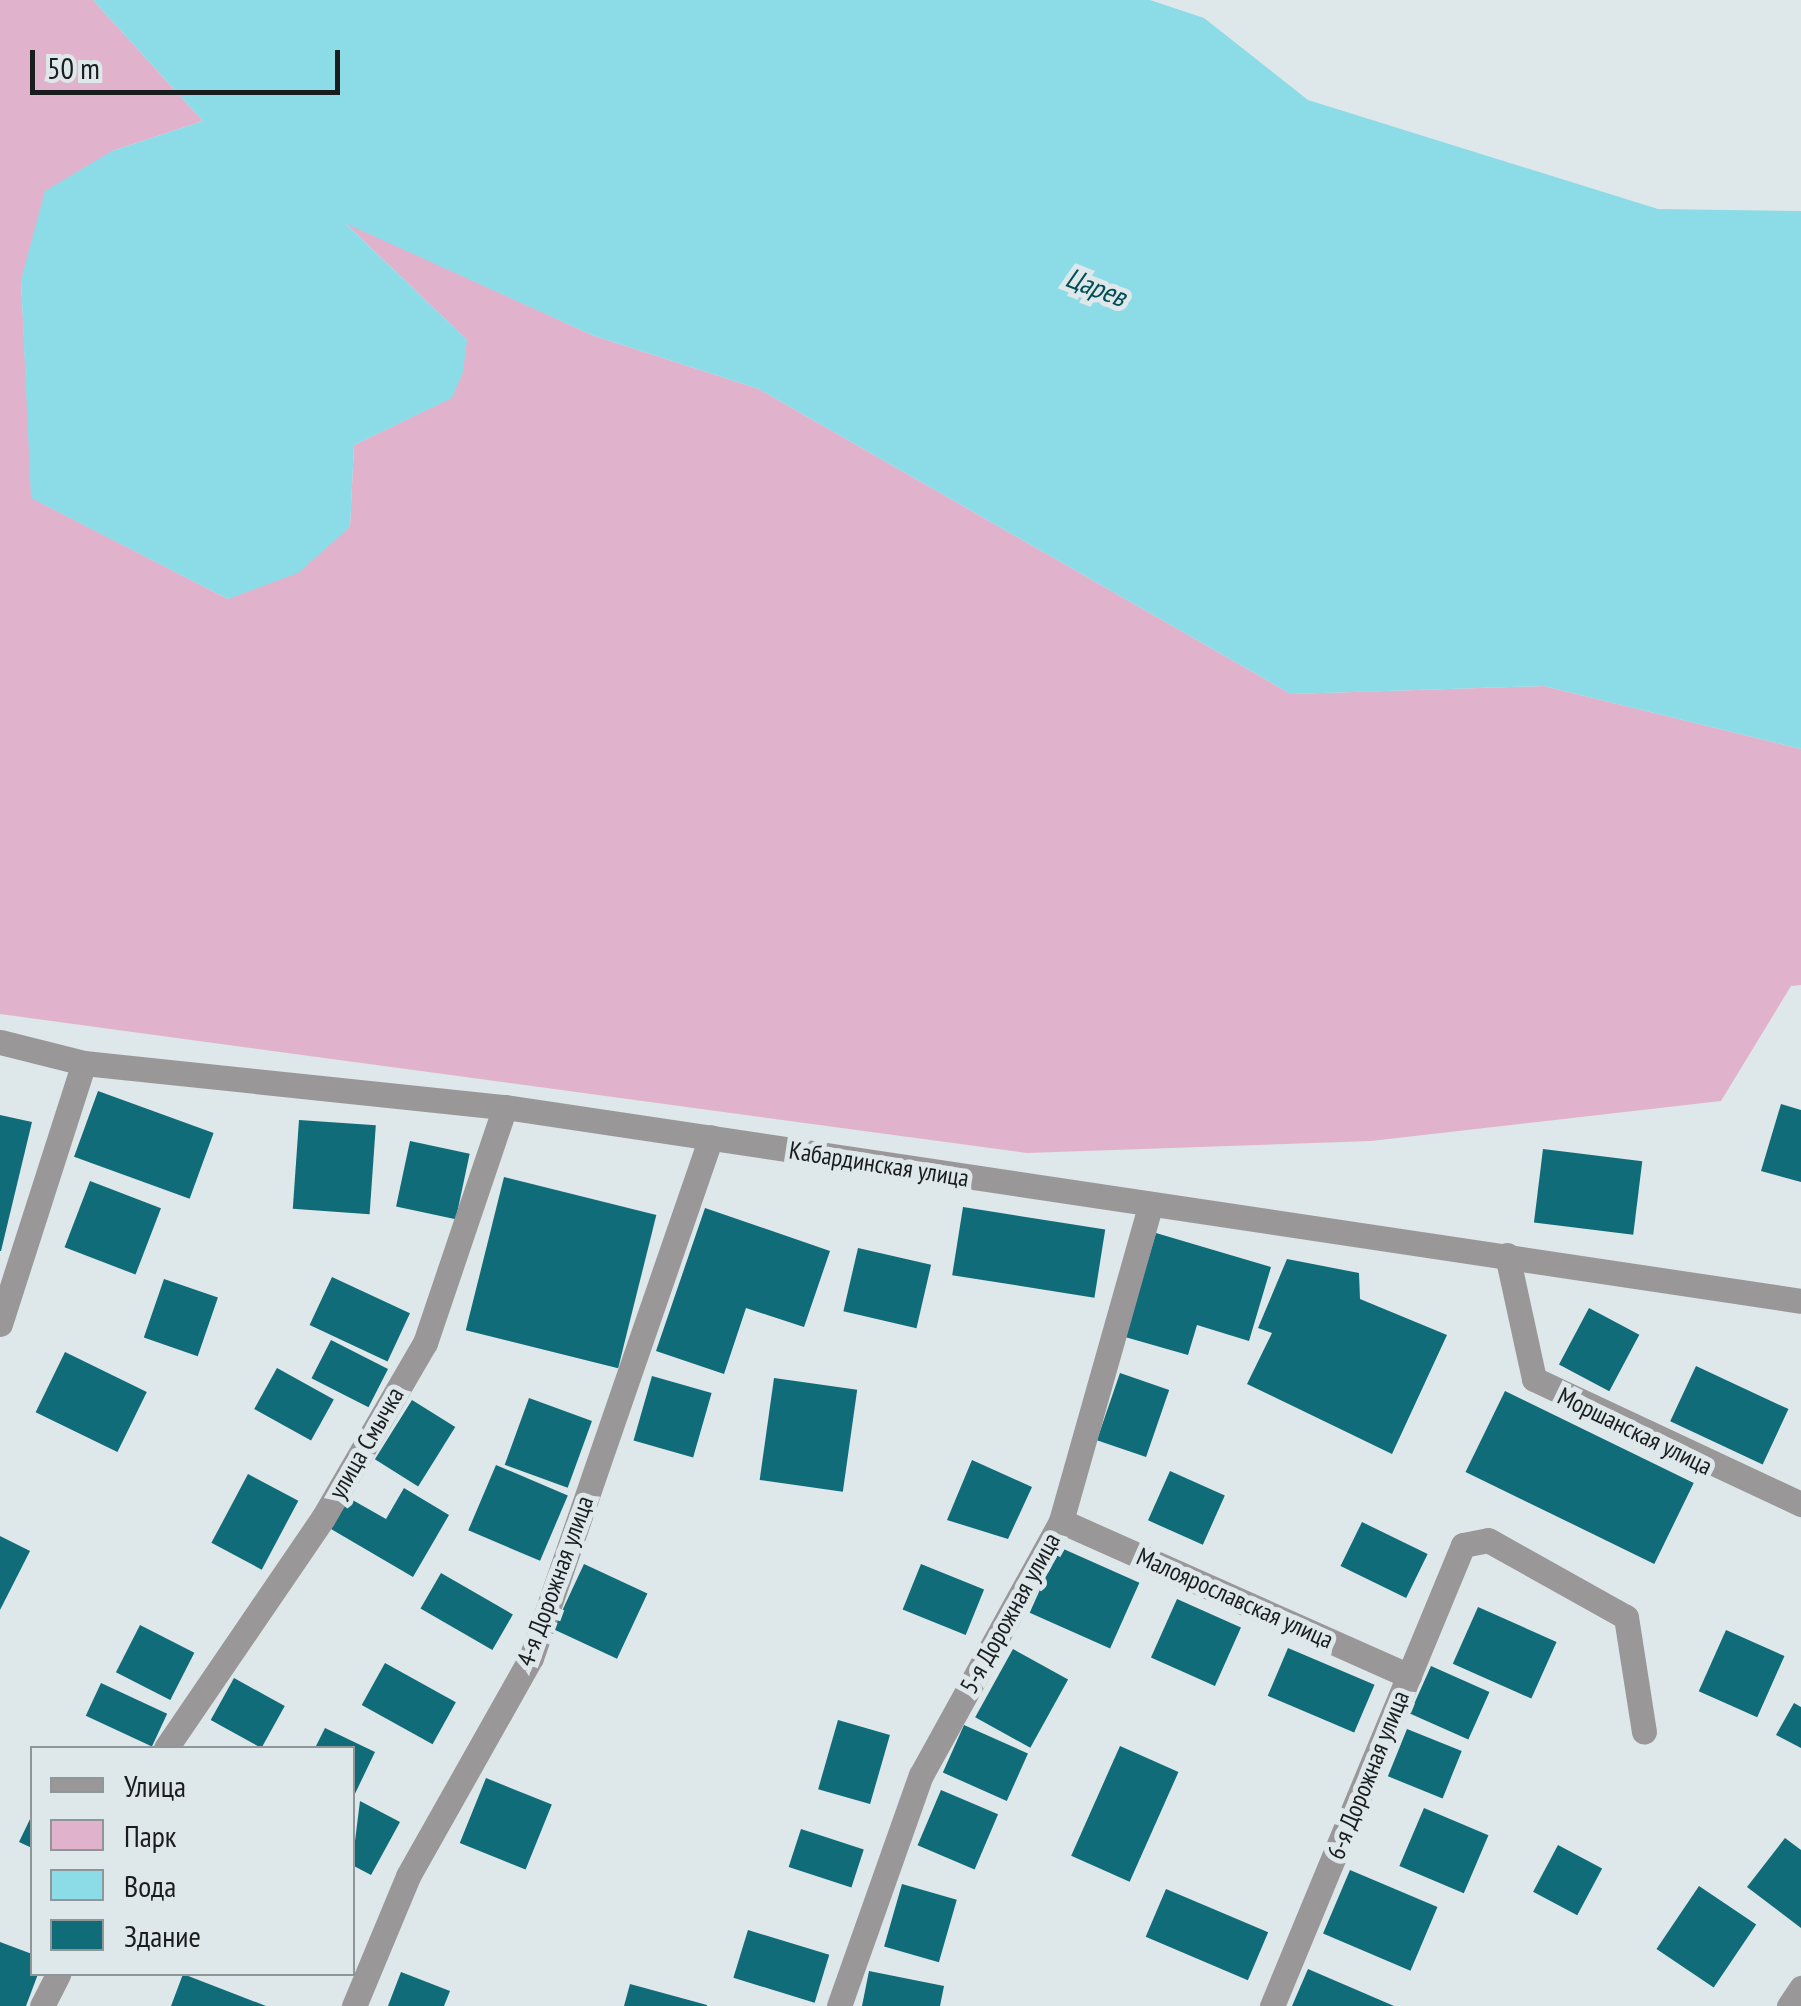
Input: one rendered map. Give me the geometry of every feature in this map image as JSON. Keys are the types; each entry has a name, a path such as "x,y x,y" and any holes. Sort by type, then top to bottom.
{"street":[{"name":"Кабардинская улица","path":"0,1042 84,1063 504,1107 1149,1209 1758,1290 1801,1302"},
{"path":"0,1324 84,1063"},
{"name":"улица Смычка","path":"167,1746 323,1518 425,1343 504,1107"},
{"name":"4-я Дорожная улица","path":"354,2006 408,1876 531,1658 711,1137"},
{"name":"5-я Дорожная улица","path":"839,2006 921,1775 1061,1521 1149,1209"},
{"name":"Моршанская улица","path":"1507,1255 1534,1379 1801,1504"},
{"name":"Малоярославская улица","path":"1061,1521 1409,1676"},
{"name":"6-я Дорожная улица","path":"1272,2006 1463,1544 1488,1540 1626,1618 1644,1732"},
{"path":"42,2006 57,1976"},
{"path":"1789,2006 1801,1988"}],"green space":[{"path":"0,0 93,0 203,121 112,151 21,280 32,498 228,599 350,527 354,445 451,398 467,340 343,221 592,335 759,389 1291,694 1544,686 1801,749 1801,985 1791,986 1721,1101 1371,1141 1027,1153 0,1014"}],"water":[{"name":"Царев","path":"93,0 1150,0 1204,18 1308,100 1658,209 1801,211 1801,749 1544,686 1291,694 759,389 592,335 345,223 467,340 463,372 452,398 354,445 350,527 298,573 228,599 31,498 21,280 45,191 112,151 203,121"}],"building":[{"path":"98,1091 214,1133 190,1199 74,1157"},
{"path":"1781,1104 1801,1110 1801,1182 1761,1171"},
{"path":"0,1115 32,1122 1,1251 0,1251"},
{"path":"299,1120 376,1125 370,1214 293,1209"},
{"path":"410,1141 470,1154 456,1219 396,1207"},
{"path":"1543,1149 1642,1161 1633,1235 1534,1222"},
{"path":"504,1177 656,1215 618,1368 466,1330"},
{"path":"90,1181 161,1208 136,1275 65,1247"},
{"path":"963,1207 1105,1230 1094,1298 952,1275"},
{"path":"705,1208 830,1251 804,1327 746,1308 724,1374 656,1351"},
{"path":"1156,1233 1271,1267 1249,1341 1197,1325 1188,1355 1125,1337"},
{"path":"858,1248 931,1265 916,1328 843,1311"},
{"path":"1287,1259 1359,1273 1360,1299 1447,1335 1392,1454 1247,1384 1272,1333 1258,1328"},
{"path":"332,1277 410,1313 388,1361 310,1325"},
{"path":"164,1279 218,1298 198,1356 144,1338"},
{"path":"1589,1308 1639,1335 1609,1391 1559,1365"},
{"path":"331,1340 388,1369 369,1407 311,1378"},
{"path":"65,1352 147,1392 117,1452 36,1412"},
{"path":"1696,1366 1788,1409 1763,1464 1670,1421"},
{"path":"277,1368 334,1400 311,1441 254,1409"},
{"path":"1120,1373 1169,1390 1146,1457 1097,1440"},
{"path":"652,1376 712,1393 693,1457 634,1440"},
{"path":"774,1378 857,1390 843,1492 760,1480"},
{"path":"1505,1391 1694,1483 1654,1564 1466,1472"},
{"path":"529,1398 592,1421 568,1488 505,1465"},
{"path":"412,1400 455,1427 418,1486 375,1459"},
{"path":"972,1460 1032,1487 1008,1539 947,1520"},
{"path":"496,1465 568,1495 540,1561 468,1530"},
{"path":"1170,1471 1225,1495 1203,1545 1148,1520"},
{"path":"248,1474 298,1501 262,1570 211,1543"},
{"path":"404,1488 449,1515 413,1577 331,1529 349,1498 386,1519"},
{"path":"1362,1522 1428,1554 1406,1598 1341,1566"},
{"path":"0,1536 30,1551 0,1610"},
{"path":"1059,1547 1139,1583 1110,1649 1030,1613"},
{"path":"584,1564 647,1594 617,1659 554,1629"},
{"path":"921,1564 984,1589 966,1635 903,1609"},
{"path":"441,1573 513,1614 492,1650 420,1609"},
{"path":"1177,1599 1241,1627 1215,1686 1151,1657"},
{"path":"1478,1607 1557,1642 1531,1699 1453,1664"},
{"path":"140,1625 194,1653 170,1700 116,1672"},
{"path":"1726,1630 1784,1656 1757,1717 1699,1691"},
{"path":"1288,1648 1375,1685 1354,1733 1268,1696"},
{"path":"1013,1649 1068,1680 1030,1748 975,1717"},
{"path":"385,1663 456,1702 433,1744 362,1705"},
{"path":"1431,1666 1489,1692 1468,1740 1410,1714"},
{"path":"234,1678 285,1706 263,1746 211,1720"},
{"path":"101,1683 167,1714 151,1746 86,1716"},
{"path":"1794,1703 1801,1707 1801,1748 1776,1735"},
{"path":"838,1720 890,1735 870,1804 818,1789"},
{"path":"964,1725 1028,1753 1007,1801 943,1773"},
{"path":"325,1728 375,1752 355,1794 355,1746 316,1746"},
{"path":"1407,1729 1462,1751 1443,1798 1388,1776"},
{"path":"1120,1746 1178,1772 1130,1882 1071,1856"},
{"path":"486,1778 552,1805 526,1869 460,1843"},
{"path":"941,1790 998,1814 975,1869 918,1845"},
{"path":"360,1801 400,1822 371,1875 355,1867"},
{"path":"1424,1808 1488,1835 1464,1893 1399,1866"},
{"path":"30,1819 30,1847 19,1842"},
{"path":"801,1829 864,1849 851,1887 789,1867"},
{"path":"1785,1838 1801,1850 1801,1928 1747,1887"},
{"path":"1558,1845 1602,1868 1577,1915 1533,1892"},
{"path":"1350,1870 1437,1907 1410,1971 1323,1934"},
{"path":"902,1884 957,1900 939,1962 884,1946"},
{"path":"1699,1886 1756,1925 1714,1988 1657,1949"},
{"path":"1166,1889 1268,1932 1248,1980 1146,1937"},
{"path":"748,1930 829,1955 815,2003 733,1978"},
{"path":"0,1942 30,1953 30,1976 37,1976 26,2006 0,2006"},
{"path":"1308,1969 1394,2006 1292,2006"},
{"path":"869,1971 944,1986 940,2006 862,2006"},
{"path":"401,1972 450,1991 444,2006 388,2006"},
{"path":"182,1976 188,1976 266,2006 171,2006"},
{"path":"630,1984 707,2005 707,2006 624,2006"}]}
